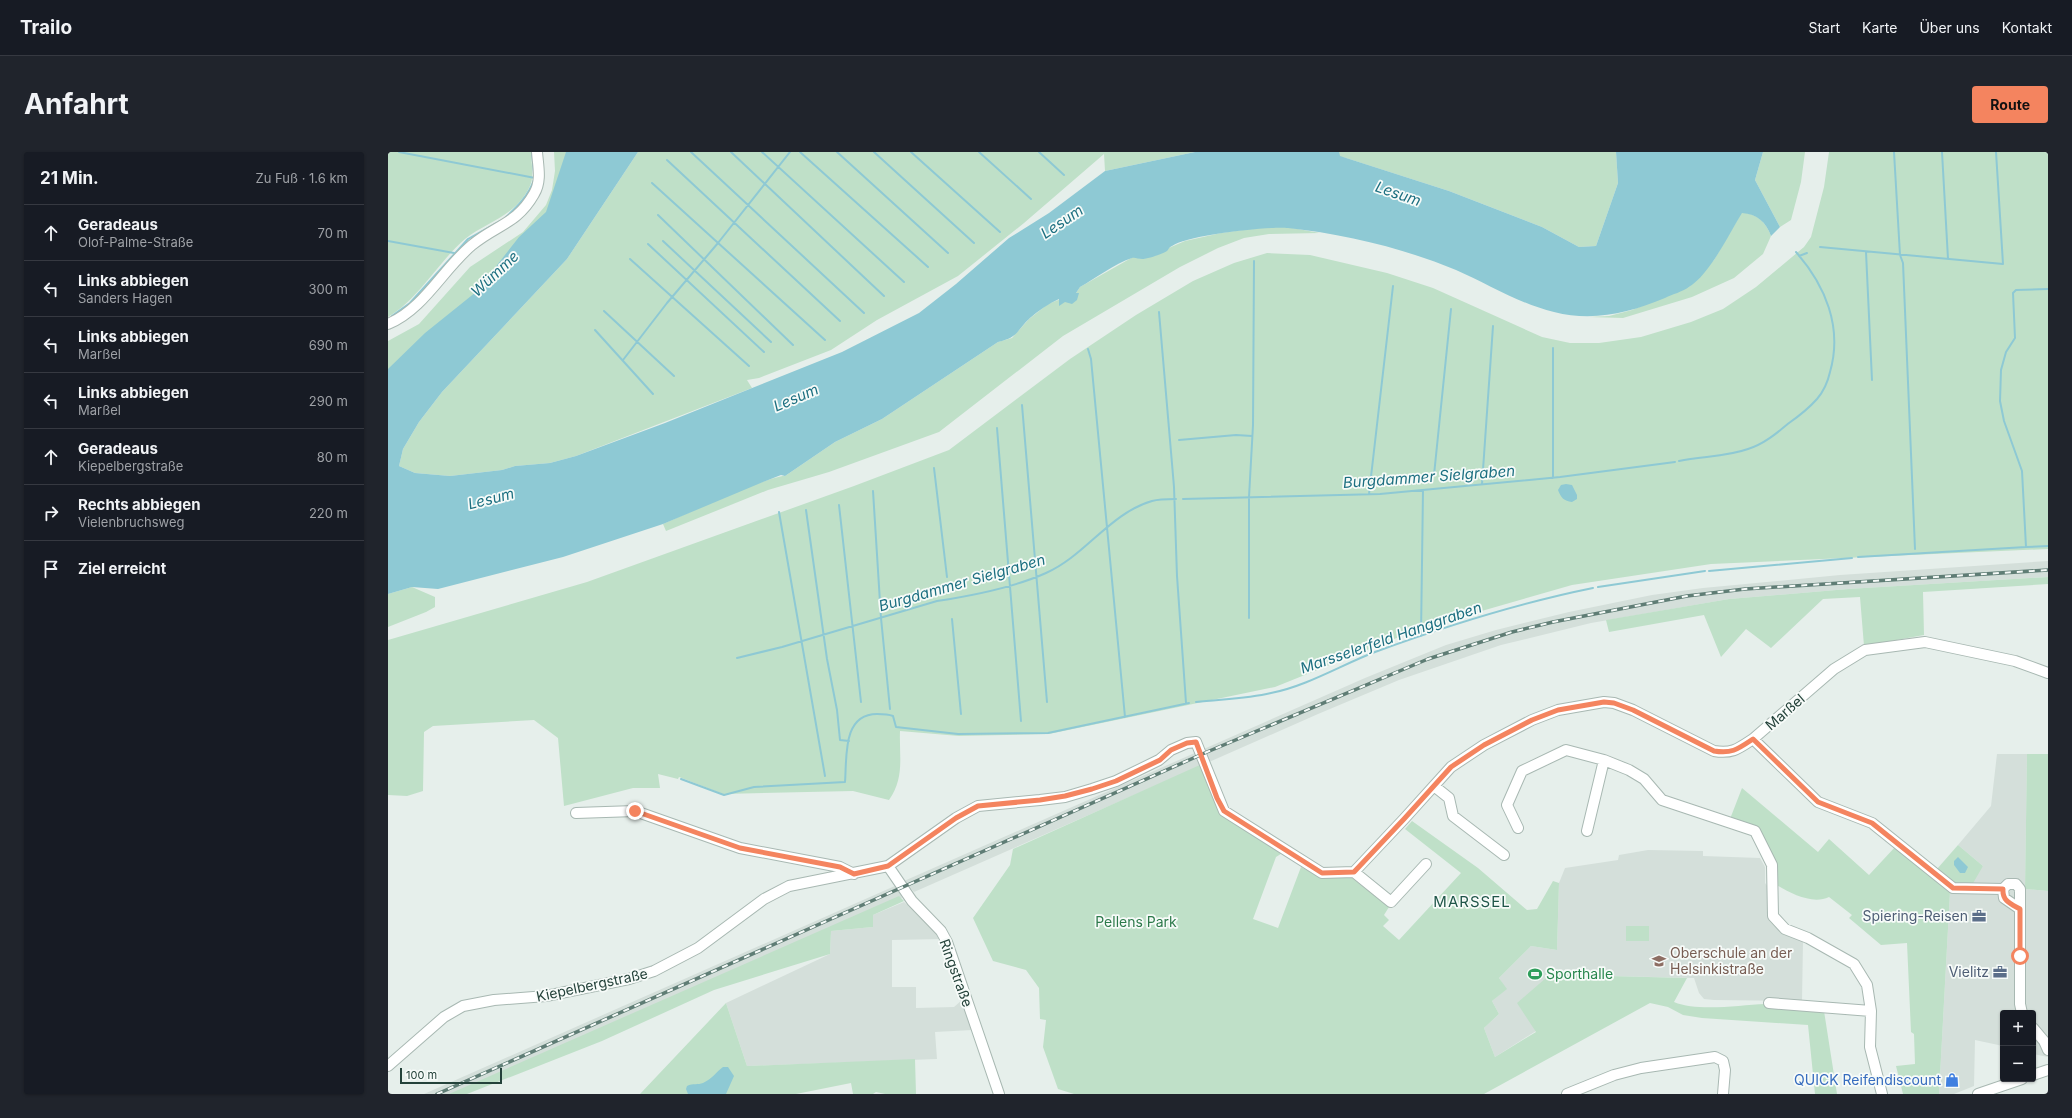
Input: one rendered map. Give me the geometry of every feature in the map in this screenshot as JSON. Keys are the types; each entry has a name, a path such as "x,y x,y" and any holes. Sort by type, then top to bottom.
{"street":[{"path":"388,324 413,308 471,246 518,216 527,205 538,185 536,152"},
{"name":"Marßel","path":"1354,872 1451,767 1505,734 1532,720 1558,710 1590,704 1614,703 1633,710 1714,751 1728,753 1739,749 1753,739 1834,669 1865,650 1924,642 2015,661 2048,673"},
{"path":"1753,739 1818,802 1872,823 1953,888 2003,889 2005,886 2012,883 2019,886 2020,1004 2021,1010"},
{"name":"Kiepelbergstraße","path":"388,1066 444,1017 463,1006 494,1000 546,996 629,979 654,971 698,948 770,896 789,886 888,866 956,818 978,806 1040,800 1065,796 1092,789 1116,781 1160,760 1171,750 1187,743 1196,742 1217,798 1224,811 1322,873 1354,872"},
{"path":"1518,828 1507,805 1522,770 1566,750 1604,760 1644,778 1662,800 1755,831 1772,865 1774,916 1785,929 1808,938 1854,964 1867,985 1871,1011 1870,1047 1882,1094"},
{"path":"1587,831 1604,760"},
{"path":"1434,786 1449,798 1452,816 1504,855"},
{"path":"576,813 635,811 740,848 840,867 854,874"},
{"path":"1354,872 1391,902 1426,864"},
{"name":"Ringstraße","path":"888,866 918,908 941,931 947,942 999,1094"},
{"path":"2003,889 2004,898 2006,901 2020,909"},
{"path":"1768,1004 1871,1011"},
{"path":"2036,1032 2044,1041 2048,1050"},
{"path":"1567,1094 1614,1075 1641,1068 1715,1057 1723,1061 1725,1070 1723,1094"},
{"path":"2036,1074 2048,1070"},
{"path":"1978,1094 2013,1082"}],"shaded area":[{"path":"2048,561 2048,577 1848,589 1729,599 1591,623 1501,645 1399,680 1318,714 914,892 904,881 1365,678 1446,645 1496,630 1569,612 1652,595 1703,588 1840,575"},
{"path":"1997,754 2027,754 2025,889 2048,891 2048,1057 2036,1055 2036,1010 2000,1010 2000,1045 1975,1040 1974,1086 1954,1094 1939,1094 1950,892 1983,866 1958,845 1991,806"},
{"name":"Oberschule an der Helsinkistraße","path":"1648,850 1703,851 1703,856 1760,858 1765,867 1765,883 1768,887 1768,909 1803,941 1802,1001 1704,999 1699,993 1694,978 1570,975 1554,971 1536,1031 1495,1057 1484,1028 1499,1014 1492,1001 1506,989 1499,978 1531,946 1557,950 1559,883 1565,868 1618,860 1619,855"},
{"path":"897,885 902,898 456,1094 424,1094"},
{"path":"904,902 932,927 942,939 892,940 892,987 916,987 916,1008 954,1007 962,1000 972,1030 935,1032 937,1059 747,1066 726,1003 830,954 831,931 873,927 873,915"}],"green space":[{"path":"388,152 531,152 532,179 529,188 516,206 500,218 465,239 455,248 410,300 388,317"},
{"path":"554,152 604,152 388,427 388,341 419,324 470,267 523,232 546,205 552,190 555,171"},
{"path":"638,152 1195,152 1105,171 1104,154 1024,223 958,276 877,320 831,350 759,378 747,380 752,388 576,456 550,463 515,466 502,470 450,476 415,473 399,466 403,449 419,422 442,392 567,259"},
{"path":"1309,152 1616,152 1618,183 1596,246 1579,247 1542,227 1449,191 1346,158"},
{"path":"1763,152 1805,152 1801,182 1791,220 1780,227 1755,180"},
{"path":"1829,152 2048,152 2048,549 1711,564 1572,585 1419,629 1275,687 1049,734 959,736 900,731 899,775 894,791 889,800 853,791 723,794 679,777 678,779 658,774 660,788 633,788 564,806 558,738 534,720 433,726 424,732 423,791 407,796 388,795 388,640 587,582 854,486 949,450 1070,359 1136,315 1193,281 1234,263 1267,253 1310,255 1387,273 1433,288 1542,337 1570,343 1599,343 1641,337 1691,322 1723,309 1756,287 1804,247 1811,237 1824,187"},
{"path":"1742,212 1756,217 1764,223 1771,236 1763,254 1734,278 1692,297 1623,318 1589,317 1609,316 1632,310 1689,287 1714,260"},
{"path":"1264,227 1287,227 1320,233 1269,234 1244,238 1218,248 1180,267 1063,336 939,432 829,472 768,490 666,531 663,524 746,488 777,477 785,476 835,442 882,419 998,342 1012,338 1029,319 1048,304 1076,293 1080,287 1133,257 1143,259 1185,241 1221,233"},
{"path":"2048,577 2048,584 1923,592 1924,635 1864,646 1860,597 1823,599 1771,648 1746,629 1721,657 1704,615 1609,632 1606,620 1729,599 1848,589"},
{"path":"412,587 435,597 435,607 388,627 388,594"},
{"path":"2027,754 2048,754 2048,891 2025,889"},
{"name":"Pellens Park","path":"1202,764 1222,813 1252,835 1284,852 1276,857 1253,919 1278,928 1301,867 1318,876 1347,874 1389,907 1384,915 1389,920 1383,926 1399,940 1461,873 1405,829 1412,821 1478,868 1527,910 1537,909 1553,881 1559,883 1557,950 1531,946 1499,978 1507,989 1492,1001 1499,1014 1484,1028 1495,1057 1536,1032 1517,1003 1554,971 1570,975 1687,978 1674,1002 1695,1007 1765,1004 1767,1008 1824,1011 1837,1094 1815,1094 1808,1025 1702,1018 1683,1015 1668,1007 1650,1003 1484,1094 1074,1094 1058,1089 1043,1047 1046,1020 1040,1019 1039,988 1026,970 993,961 973,918 1010,865 1013,849"},
{"path":"1742,788 1818,852 1829,839 1869,875 1896,846 1950,892 1939,1094 1903,1094 1896,1066 1915,1064 1914,1034 1911,1032 1907,943 1881,945 1849,918 1852,915 1829,897 1816,900 1808,899 1787,891 1775,884 1775,863 1759,828 1730,819"},
{"path":"1958,845 1983,866 1972,885 1956,884 1937,869"},
{"path":"899,896 904,901 873,915 873,927 831,931 830,954 714,990 602,1041 467,1094 449,1094"},
{"path":"1626,926 1649,926 1649,941 1626,941"},
{"path":"726,1003 747,1066 915,1059 916,1094 885,1094 876,1092 873,1094 853,1094 851,1083 796,1094 640,1094"}],"water":[{"path":"566,152 638,152 567,259 442,392 419,422 403,449 399,466 415,473 450,476 502,470 515,466 550,463 576,456 665,423 842,352 919,313 956,284 1009,238 1049,213 1105,171 1195,152 1339,152 1340,156 1449,191 1542,227 1579,247 1596,246 1618,183 1616,152 1763,152 1755,180 1780,227 1771,236 1764,223 1752,215 1742,213 1712,263 1697,281 1689,287 1638,308 1624,312 1597,316 1568,315 1541,308 1516,299 1436,262 1352,238 1288,228 1264,228 1193,238 1180,242 1158,255 1145,259 1132,258 1112,267 1080,287 1076,293 1079,293 1077,300 1072,304 1065,302 1059,306 1059,299 1047,305 1030,318 1014,336 998,342 882,419 835,442 785,476 781,475 763,482 663,524 563,557 438,589 412,587 388,594 388,369 425,333 476,292 519,237 546,212"},
{"path":"1561,485 1572,485 1577,495 1577,499 1572,502 1563,499 1558,490"},
{"path":"1958,857 1968,867 1965,873 1960,873 1954,865 1954,861"},
{"path":"723,1067 728,1067 734,1076 726,1094 688,1094 686,1089 687,1086 701,1084"}],"waterway":[{"path":"399,152 535,178"},
{"path":"532,152 534,174"},
{"path":"691,152 864,313"},
{"path":"731,152 884,296"},
{"path":"762,152 904,282"},
{"path":"623,360 667,303 718,243 790,152"},
{"path":"800,152 928,267"},
{"path":"837,152 948,253"},
{"path":"874,152 974,243"},
{"path":"911,152 1000,232"},
{"path":"979,152 1031,199"},
{"path":"1039,152 1064,175"},
{"path":"1894,152 1900,255 1903,263 1915,549"},
{"path":"1942,152 1948,259"},
{"name":"Burgdammer Sielgraben","path":"1820,247 2003,264 1996,152"},
{"path":"667,160 840,321"},
{"path":"506,217 515,209 529,191 534,180"},
{"path":"652,183 825,340"},
{"path":"658,215 793,345"},
{"path":"392,316 410,303 468,239 500,221"},
{"path":"388,241 454,253"},
{"path":"663,241 771,342"},
{"path":"648,244 764,352"},
{"name":"Burgdammer Sielgraben","path":"1679,461 1740,452 1765,441 1811,406 1827,383 1833,355 1833,323 1823,293 1815,278 1796,252"},
{"path":"1866,252 1872,380"},
{"name":"Burgdammer Sielgraben","path":"1799,256 1807,253"},
{"path":"630,259 749,366"},
{"path":"1249,618 1249,497 1253,425 1254,261"},
{"path":"1369,494 1393,286"},
{"name":"Marsselerfeld Hanggraben","path":"1858,557 2026,547 2022,471 2004,421 2000,401 2001,370 2006,352 2015,338 2013,293 2016,290 2048,289"},
{"path":"1434,475 1451,309"},
{"path":"604,311 674,376"},
{"path":"1159,312 1174,487 1177,576 1186,703"},
{"path":"1482,484 1493,326"},
{"path":"595,330 653,394"},
{"path":"1553,348 1553,478"},
{"name":"Burgdammer Sielgraben","path":"1088,349 1091,359 1125,717"},
{"path":"1022,405 1047,702"},
{"path":"997,428 1021,721"},
{"path":"1179,440 1236,435 1252,436"},
{"name":"Burgdammer Sielgraben","path":"1183,499 1380,494 1560,477 1675,462"},
{"path":"934,468 947,577"},
{"path":"1421,636 1423,490"},
{"path":"873,491 881,618 890,709"},
{"name":"Burgdammer Sielgraben","path":"737,658 782,647 937,601 1021,583 1060,566 1123,515 1137,507 1155,500 1176,499"},
{"path":"839,505 861,702"},
{"path":"806,510 827,659 837,710 840,740 849,741"},
{"name":"Burgdammer Sielgraben","path":"779,512 825,776"},
{"path":"2026,547 2048,546"},
{"name":"Marsselerfeld Hanggraben","path":"1709,571 1852,558"},
{"name":"Marsselerfeld Hanggraben","path":"1598,587 1705,571"},
{"name":"Marsselerfeld Hanggraben","path":"1196,702 1252,697 1284,690 1311,680 1362,657 1429,633 1510,608 1593,588"},
{"path":"952,619 961,714"},
{"name":"Marsselerfeld Hanggraben","path":"681,779 724,795 754,787 845,782 847,750 852,729 858,721 866,716 877,714 887,714 893,716 896,727 958,734 1048,733 1189,703"}],"railway":[{"path":"437,1094 1207,752 1428,659 1512,632 1553,622 1687,596 1745,589 2048,570"}],"place":[{"name":"Spiering-Reisen","path":"1979,916"},
{"name":"Oberschule an der Helsinkistraße","path":"1659,961"},
{"name":"Vielitz","path":"2000,972"},
{"name":"Sporthalle","path":"1535,974"},
{"name":"QUICK Reifendiscount","path":"1952,1080"}],"district":[{"name":"MARSSEL","path":"1472,902"}],"route":[{"path":"635,811 740,848 840,867 854,874 888,866 956,818 978,806 1040,800 1065,796 1092,789 1116,781 1160,760 1171,750 1187,743 1196,742 1217,798 1224,811 1322,873 1354,872 1380,846 1451,767 1484,745 1532,720 1558,710 1604,702 1614,703 1633,710 1714,751 1728,753 1739,749 1753,739 1818,802 1872,823 1953,888 2003,889 2002,893 2006,901 2020,909 2020,956"}],"water label":[{"name":"Lesum","path":"1398,194"},
{"name":"Lesum","path":"1062,222"},
{"name":"Wümme","path":"495,274"},
{"name":"Lesum","path":"796,398"},
{"name":"Lesum","path":"491,499"}]}
